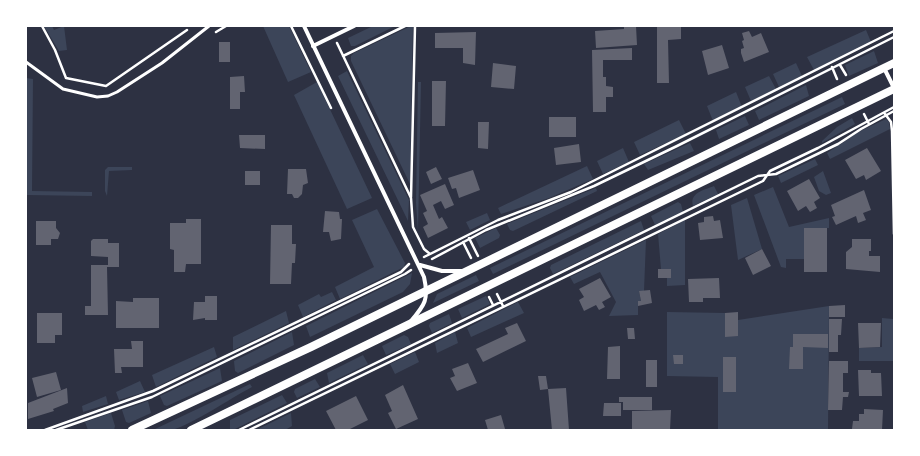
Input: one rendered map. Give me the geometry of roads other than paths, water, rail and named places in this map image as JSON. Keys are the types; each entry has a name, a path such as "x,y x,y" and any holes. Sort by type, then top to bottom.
{"main road":[{"path":"132,430 176,411 894,63"},
{"path":"190,430 894,89"}],"street":[{"path":"304,26 420,265 427,290 427,298 422,308 406,326"},
{"path":"313,46 354,26"},
{"path":"884,68 894,89"},
{"path":"420,265 442,271 466,271"}],"lane":[{"path":"26,62 63,89 98,97 108,96 117,92 158,66 209,26"}]}
